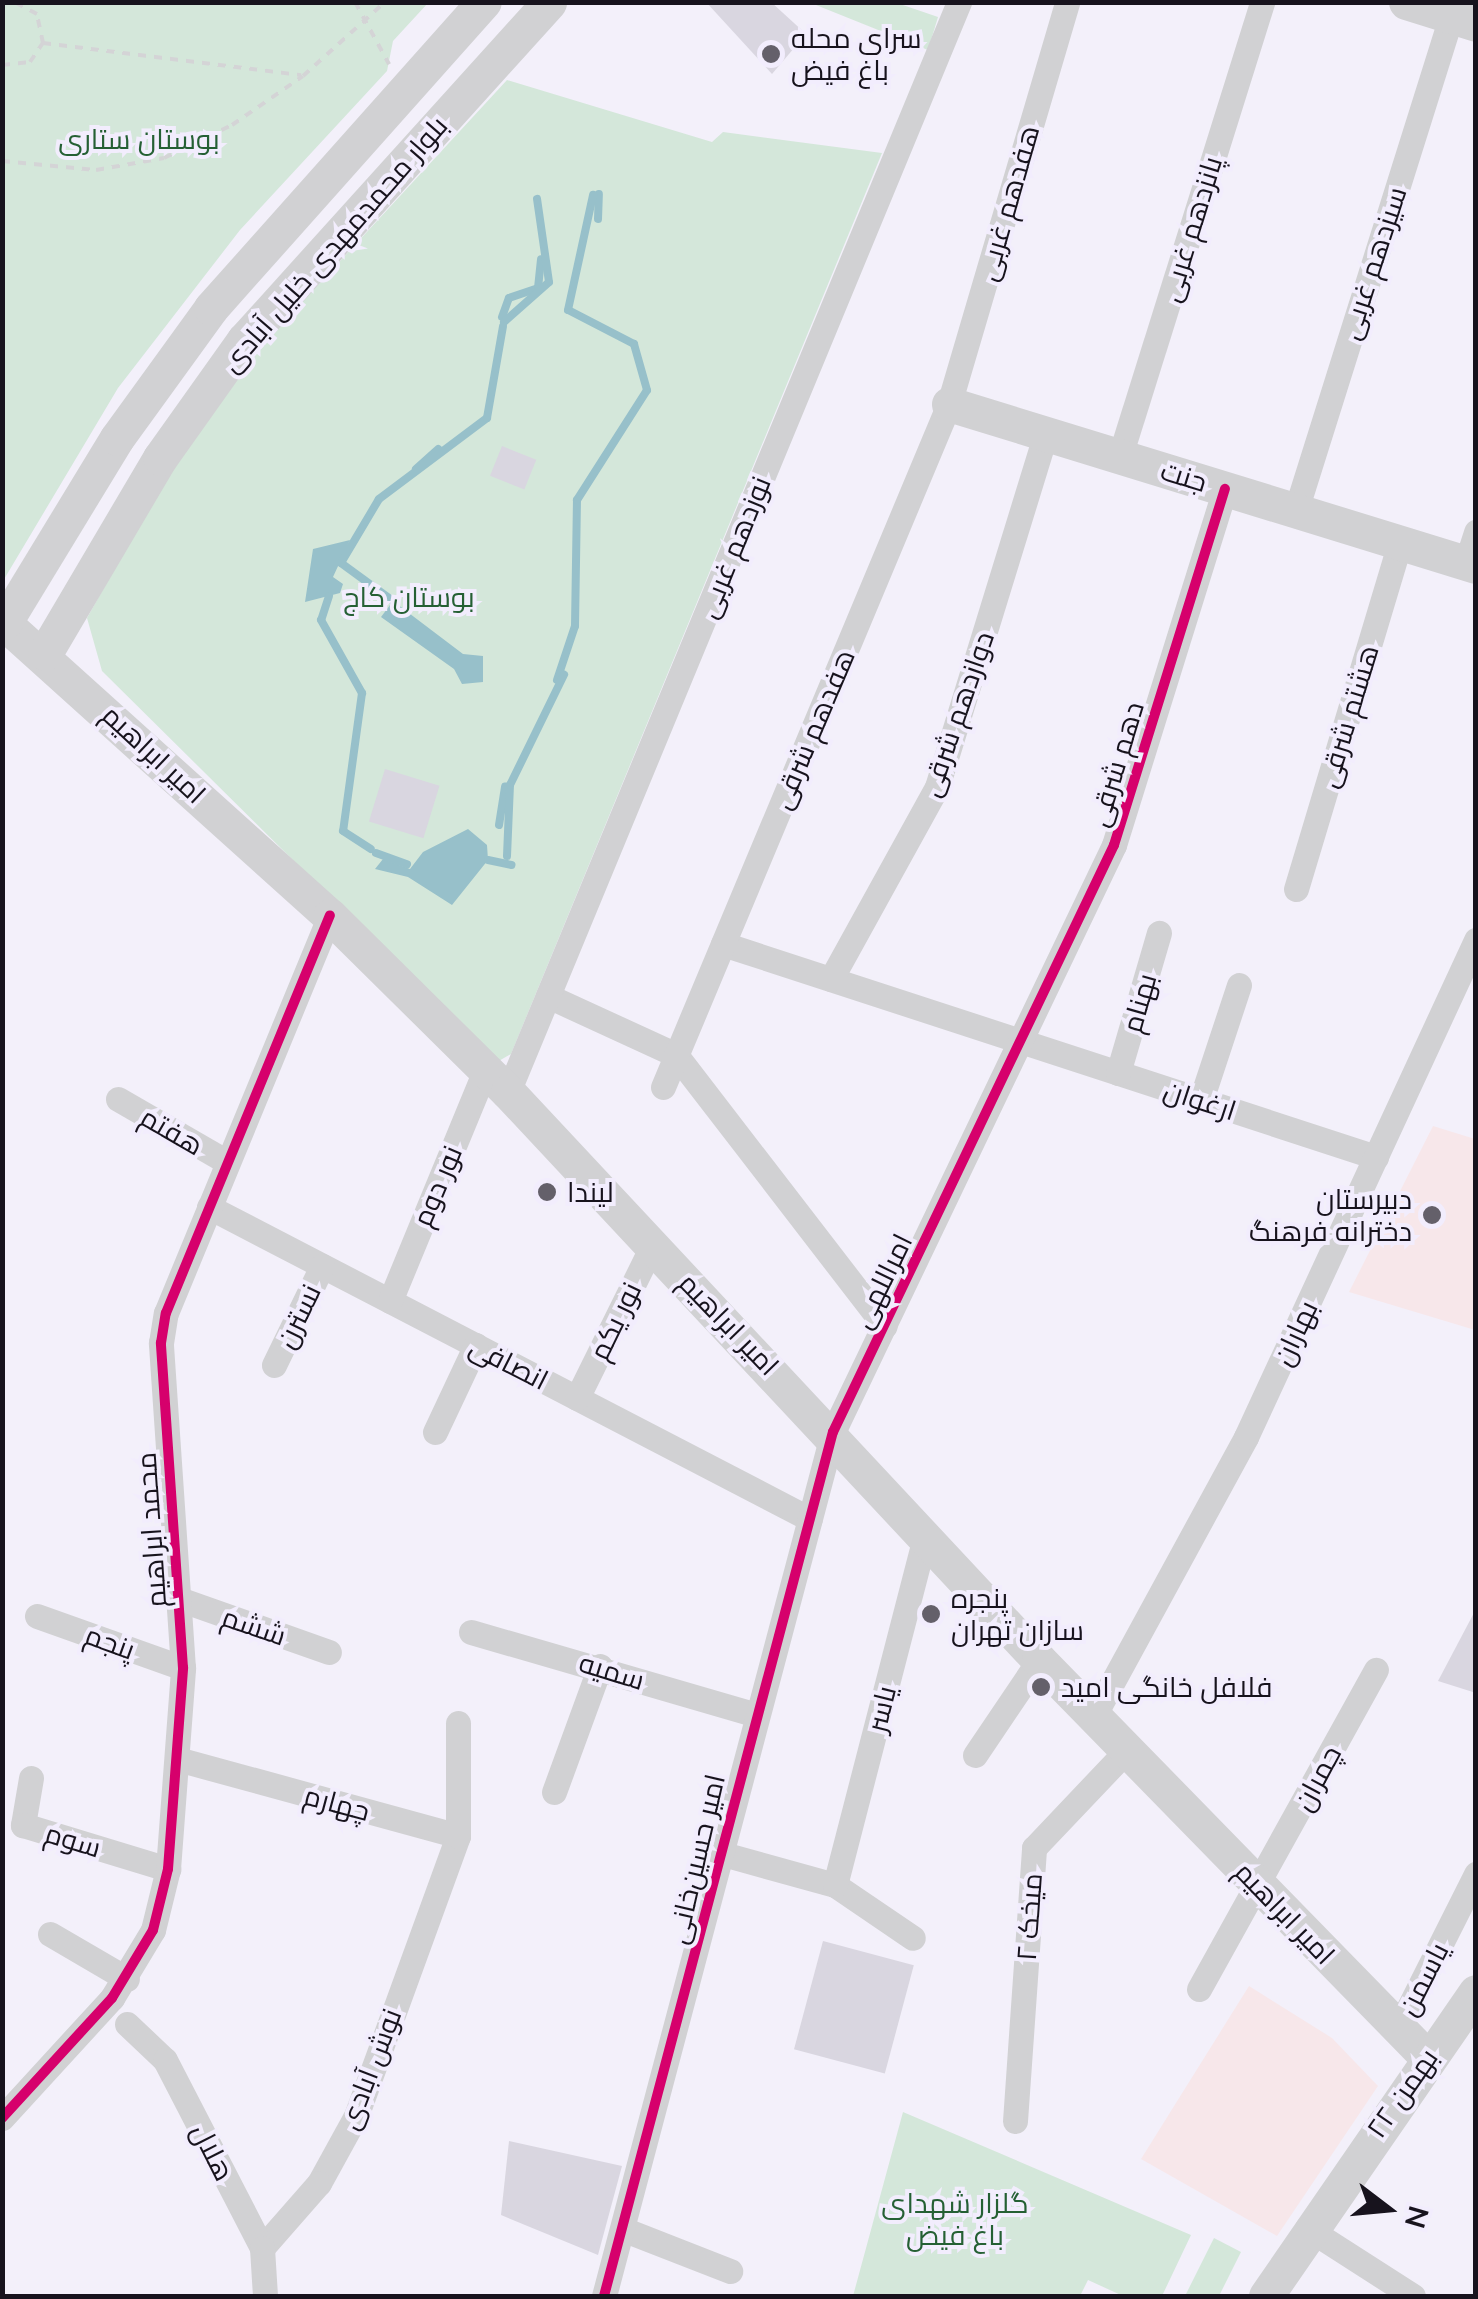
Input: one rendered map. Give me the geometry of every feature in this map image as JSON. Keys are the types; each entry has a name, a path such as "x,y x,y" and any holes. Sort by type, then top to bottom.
{"main road":[{"name":"بلوار محمدمهدی خلیل آبادی","path":"4,621 42,566 117,438 210,308 484,2"},
{"name":"بلوار محمدمهدی خلیل آبادی","path":"45,653 160,458 244,340 549,2"},
{"path":"1406,2 1463,20"},
{"name":"جنت","path":"949,404 1400,542 1472,554"},
{"path":"42,566 53,594 81,594"},
{"name":"امیر ابراهیم","path":"4,621 45,653 330,916 497,1082 833,1432 1039,1660 1427,2058"},
{"name":"۲۲ بهمن","path":"1266,2296 1308,2228 1427,2058 1473,2002"}],"street":[{"name":"نوزدهم غربی","path":"497,1082 548,996 959,2"},
{"name":"هفدهم غربی","path":"949,404 1067,2"},
{"name":"پانزدهم غربی","path":"1120,456 1262,2"},
{"name":"سیزدهم غربی","path":"1296,510 1463,20"},
{"name":"هفدهم شرقی","path":"663,1087 949,404"},
{"name":"دوازدهم شرقی","path":"831,979 937,787 1046,434"},
{"name":"دهم شرقی","path":"1025,1042 1114,845 1225,489"},
{"name":"هشتم شرقی","path":"1296,889 1400,542"},
{"name":"محمد ابراهیم","path":"2,2118 128,1979 153,1930 168,1869 181,1760 183,1668 161,1343 209,1207 330,916"},
{"name":"بهنام","path":"1118,1073 1159,933"},
{"name":"بهاران","path":"1094,1716 1246,1437 1476,940"},
{"name":"ارغوان","path":"723,944 1376,1157"},
{"path":"1201,1100 1239,985"},
{"path":"548,996 676,1055 885,1326"},
{"name":"امراللهی","path":"833,1432 1025,1042"},
{"name":"نور دوم","path":"390,1301 497,1082"},
{"name":"هفتم","path":"118,1100 227,1162"},
{"name":"انصافی","path":"209,1207 810,1518"},
{"name":"نور یکم","path":"577,1398 652,1244"},
{"name":"نسترن","path":"274,1366 322,1266"},
{"path":"435,1432 476,1345"},
{"name":"امیر حسین‌خانی","path":"604,2296 625,2230 723,1854 752,1714 833,1432"},
{"name":"یاسر","path":"835,1886 926,1533"},
{"name":"ششم","path":"178,1599 329,1652"},
{"name":"پنجم","path":"37,1616 183,1668"},
{"name":"سمیه","path":"471,1632 600,1666 752,1714"},
{"path":"975,1755 1039,1660"},
{"path":"554,1792 600,1666"},
{"name":"چمران","path":"1199,1989 1376,1670"},
{"path":"458,1723 458,1836"},
{"name":"میخک ۲","path":"1015,2121 1034,1848 1127,1750"},
{"name":"چهارم","path":"181,1760 458,1836"},
{"name":"سوم","path":"31,1778 23,1825 168,1869"},
{"name":"نوش آبادی","path":"262,2248 319,2183 357,2114 458,1836"},
{"path":"723,1854 835,1886 913,1938"},
{"name":"یاسمن","path":"1398,2030 1476,1874"},
{"path":"50,1934 128,1979"},
{"name":"هلال","path":"127,2024 165,2060 262,2248 265,2296"},
{"path":"1308,2228 1413,2296"},
{"path":"625,2230 730,2271"}],"path":[{"path":"355,2 403,91"},
{"path":"2,161 96,170 164,158 232,125 303,76 385,2"},
{"path":"2,65 30,62 43,43 42,22 22,3 8,3"},
{"path":"43,43 303,76"}],"shaded area":[{"name":"دبیرستان دخترانه فرهنگ","path":"1433,1126 1475,1139 1475,1330 1349,1292"},
{"path":"1249,1986 1332,2038 1378,2086 1277,2236 1141,2159"}],"green space":[{"name":"بوستان ستاری","path":"3,2 428,3 393,41 387,71 240,230 118,388 3,581"},
{"path":"811,3 897,3 938,17 928,50"},
{"name":"بوستان کاج","path":"507,80 712,142 723,132 882,153 511,1054 497,1062 102,671 87,618 171,468 258,350"},
{"name":"گلزار شهدای باغ فیض","path":"903,2112 1191,2235 1162,2296 1123,2296 1088,2280 1080,2296 853,2296"},
{"path":"1214,2238 1241,2252 1219,2296 1185,2296"}],"water":[{"path":"350,540 333,577 343,584 340,593 305,602 313,549"},
{"path":"393,601 463,654 483,656 483,682 462,684 454,669 381,617"},
{"path":"468,829 487,845 488,860 452,905 408,877 375,869 383,859 410,869 423,852"}],"building":[{"name":"سرای محله باغ فیض","path":"706,2 771,2 806,34 772,74"},
{"path":"502,446 536,460 524,490 490,476"},
{"path":"385,769 440,786 423,838 369,822"},
{"path":"1476,1609 1476,1693 1438,1681"},
{"path":"823,1941 914,1965 885,2074 794,2049"},
{"path":"509,2141 622,2166 598,2255 501,2215"}],"waterway":[{"path":"598,219 599,194"},
{"path":"557,680 575,626 577,500 647,390 634,344 568,310 593,195"},
{"path":"504,322 549,282 537,199"},
{"path":"502,317 509,298 538,288 541,259"},
{"path":"393,601 341,563 379,499 487,418 503,326"},
{"path":"416,469 438,449"},
{"path":"329,596 321,620 362,693 343,831 371,849"},
{"path":"507,856 510,785 564,675"},
{"path":"499,825 505,786"},
{"path":"376,853 407,864"},
{"path":"488,860 511,865"}],"cycle path":[{"path":"604,2296 833,1432 1114,845 1225,489"},
{"path":"2,2118 112,1998 153,1930 168,1869 183,1668 161,1343 166,1313 330,916"}],"place":[{"name":"سرای محله باغ فیض","path":"771,54"},
{"name":"لیندا","path":"547,1192"},
{"name":"دبیرستان دخترانه فرهنگ","path":"1432,1215"},
{"name":"پنجره سازان تهران","path":"931,1614"},
{"name":"فلافل خانگی امید","path":"1041,1687"}]}
